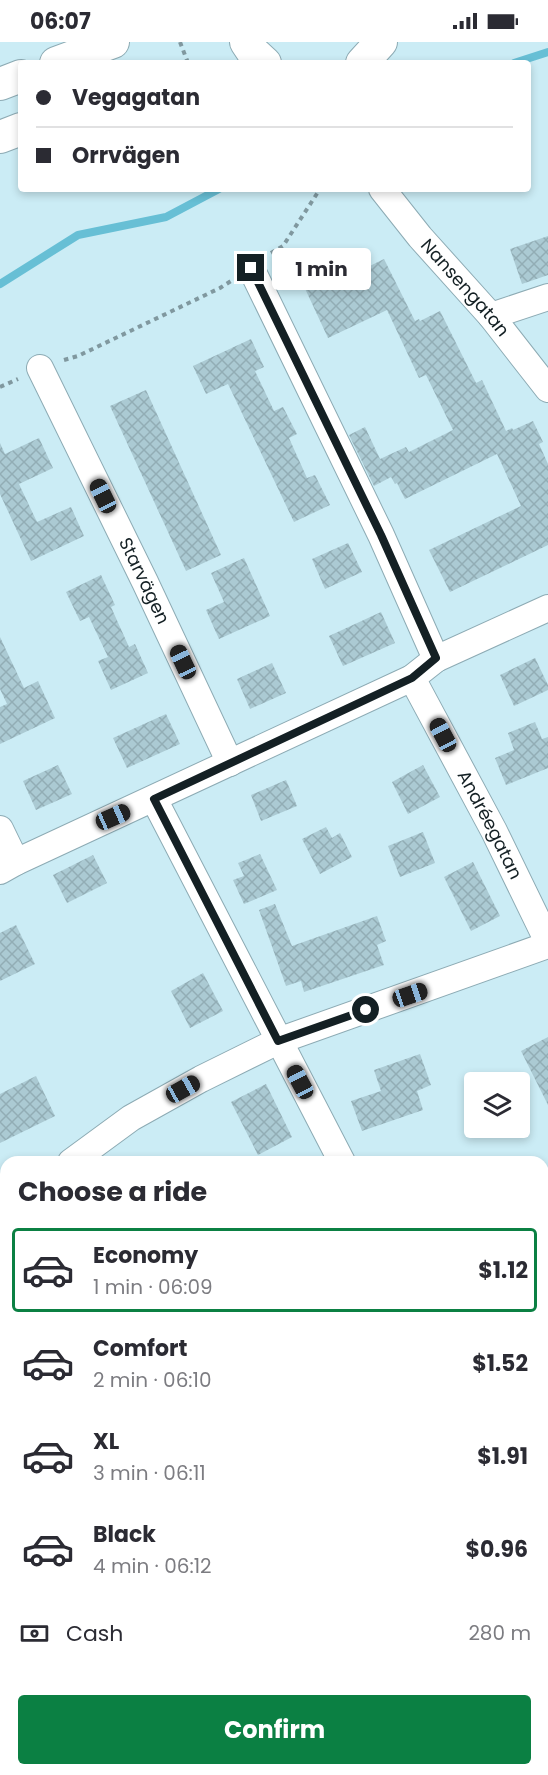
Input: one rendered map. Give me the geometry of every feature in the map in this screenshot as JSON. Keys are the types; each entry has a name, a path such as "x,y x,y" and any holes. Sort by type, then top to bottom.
{"street":[{"path":"64,60 113,42"},
{"path":"246,42 262,60"},
{"path":"0,84 18,77"},
{"path":"0,137 18,130"},
{"name":"Nansengatan","path":"383,192 420,237 491,316 548,389"},
{"path":"251,268 381,535 436,658"},
{"path":"491,316 548,297"},
{"name":"Starvägen","path":"40,368 145,582 230,763"},
{"path":"0,829 8,866 412,678 436,658 548,608"},
{"name":"Andréegatan","path":"412,678 494,831 548,943"},
{"path":"154,799 339,1156"},
{"path":"79,1156 131,1118 201,1079 278,1041 548,943"}],"path":[{"path":"180,42 187,60"},
{"path":"0,387 40,368 78,356 220,288 283,246 318,192"}],"building":[{"path":"548,236 548,275 522,284 510,249"},
{"path":"384,259 415,321 419,319 420,321 440,311 476,383 482,380 506,431 533,421 543,442 539,444 548,464 548,545 450,592 429,550 521,506 497,454 405,499 397,483 395,484 391,477 374,486 349,435 365,427 380,459 406,447 409,452 453,430 426,375 419,378 387,310 328,338 301,280 322,270 329,286"},
{"path":"251,339 264,367 255,371 274,411 283,407 297,434 289,438 307,478 315,475 330,505 294,522 228,384 206,394 193,366"},
{"path":"146,390 221,555 186,571 110,406"},
{"path":"39,438 53,468 19,484 37,522 71,507 84,536 31,561 0,494 0,443 5,454"},
{"path":"348,543 362,572 325,589 312,559"},
{"path":"244,558 270,616 219,639 206,610 224,602 211,573"},
{"path":"101,575 115,605 111,607 129,647 135,644 148,673 111,690 98,661 108,657 89,617 80,621 66,592"},
{"path":"381,612 395,643 343,666 329,636"},
{"path":"0,637 24,688 38,681 55,718 0,744 0,707 7,704 0,689"},
{"path":"535,658 548,685 548,690 514,706 500,675"},
{"path":"272,663 286,693 250,709 237,679"},
{"path":"166,714 180,744 127,768 113,738"},
{"path":"535,722 542,739 548,737 548,768 506,785 495,758 514,750 508,733"},
{"path":"58,765 72,794 36,810 23,781"},
{"path":"423,765 440,797 408,814 392,782"},
{"path":"286,780 297,806 261,821 251,795"},
{"path":"326,827 332,838 340,833 352,857 320,874 302,839"},
{"path":"423,832 435,863 400,877 388,846"},
{"path":"260,854 277,890 244,904 233,880 244,876 238,863"},
{"path":"93,855 107,883 67,903 53,875"},
{"path":"473,862 500,916 471,931 444,877"},
{"path":"275,904 292,946 377,916 386,941 377,945 384,965 304,992 301,981 286,986 259,910"},
{"path":"16,925 35,964 0,981 0,933"},
{"path":"203,973 223,1011 190,1028 171,991"},
{"path":"548,1037 548,1105 521,1051"},
{"path":"420,1054 431,1085 417,1091 423,1110 362,1131 351,1101 381,1091 374,1070"},
{"path":"36,1076 55,1116 0,1143 0,1094"},
{"path":"266,1084 292,1137 258,1155 231,1102"}],"waterway":[{"path":"523,60 548,52"},
{"path":"0,284 78,235 166,217 213,192"}],"route":[{"path":"251,268 381,535 436,658 412,678 154,799 278,1041 366,1010"}]}
